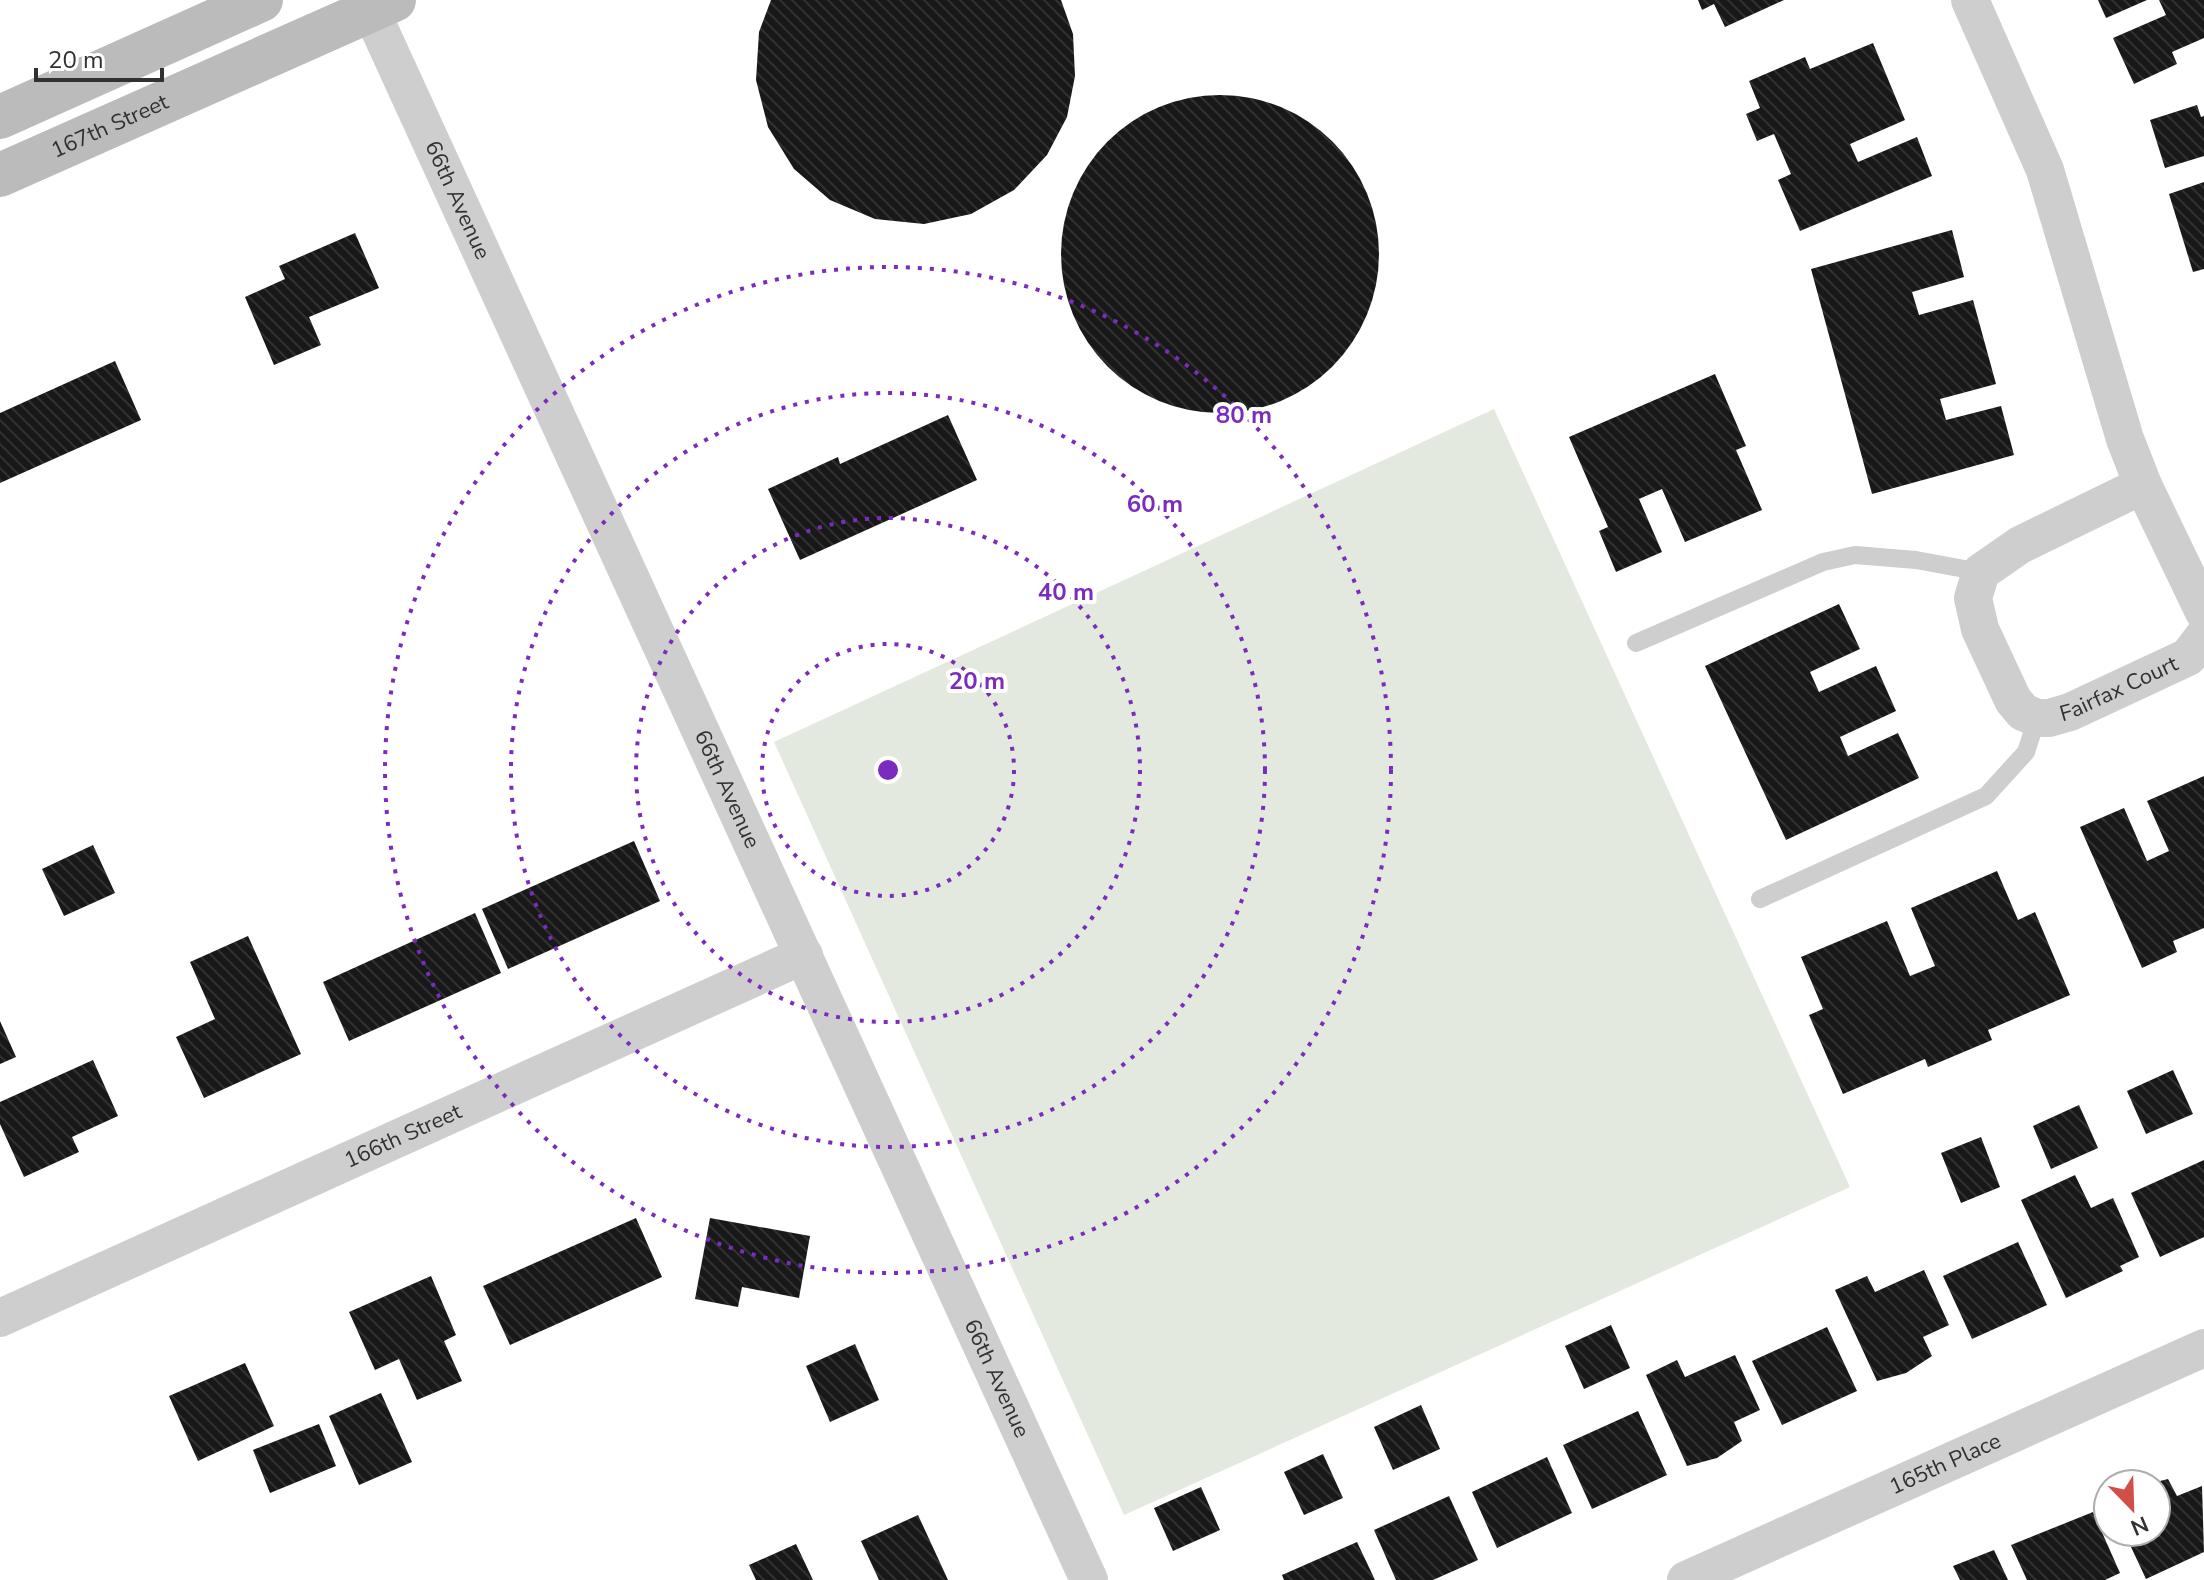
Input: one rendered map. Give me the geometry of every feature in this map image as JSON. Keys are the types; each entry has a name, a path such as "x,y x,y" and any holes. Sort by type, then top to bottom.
{"main road":[{"path":"0,117 261,0"},
{"name":"167th Street","path":"0,175 377,3"}],"street":[{"path":"1970,0 2045,170 2125,439 2143,485 2204,612"},
{"name":"66th Avenue","path":"377,3 804,955 1089,1580"},
{"path":"1981,572 2020,545 2143,485"},
{"name":"Fairfax Court","path":"1981,572 1973,598 1980,629 2013,700 2023,712 2037,718 2070,712 2188,657 2204,636"},
{"name":"166th Street","path":"0,1318 804,955"},
{"name":"165th Place","path":"1686,1580 1726,1572 2204,1348"}],"lane":[{"path":"1636,643 1823,562 1855,555 1916,560 1981,572"},
{"path":"1760,899 1986,796 2026,752 2037,718"}],"shaded area":[{"path":"1494,409 1850,1187 1124,1515 774,742"}],"building":[{"path":"771,0 1061,0 1073,34 1075,76 1067,117 1047,155 1014,190 971,214 924,224 875,219 830,200 794,169 768,127 756,80 759,32"},
{"path":"1698,0 1784,0 1725,27 1714,4 1702,10"},
{"path":"2098,0 2147,0 2106,18"},
{"path":"2159,0 2204,0 2204,38 2172,52 2177,64 2134,84 2113,38 2166,15"},
{"path":"1873,43 1905,120 1850,144 1858,162 1917,137 1932,176 1800,231 1778,180 1791,174 1774,134 1757,141 1746,114 1760,108 1749,81 1805,57 1810,69"},
{"path":"1220,95 1251,98 1281,107 1321,131 1343,153 1367,193 1376,223 1379,254 1376,285 1367,315 1343,355 1321,377 1281,401 1251,410 1220,413 1189,410 1159,401 1119,377 1097,355 1073,315 1064,285 1061,254 1064,223 1073,193 1097,153 1119,131 1159,107 1189,98"},
{"path":"2197,105 2201,117 2204,116 2204,156 2165,168 2150,120"},
{"path":"2204,182 2204,269 2193,272 2169,194"},
{"path":"1952,230 1964,277 1912,292 1919,315 1973,300 1996,384 1940,399 1946,420 2001,406 2014,455 1872,494 1811,269"},
{"path":"355,233 379,288 309,317 321,345 274,365 245,297 285,279 279,266"},
{"path":"115,361 141,420 0,483 0,413"},
{"path":"1715,374 1746,446 1736,450 1762,510 1685,542 1662,489 1639,499 1662,552 1616,572 1599,531 1608,527 1569,437"},
{"path":"948,415 977,480 800,560 768,489 838,457 840,464"},
{"path":"1839,604 1860,649 1810,672 1819,692 1876,666 1896,711 1840,737 1848,756 1898,733 1919,778 1786,840 1705,666"},
{"path":"2204,776 2204,928 2173,941 2177,952 2142,968 2080,827 2124,808 2147,861 2169,851 2147,801"},
{"path":"634,841 660,901 508,969 482,909"},
{"path":"93,845 115,893 64,916 42,869"},
{"path":"1997,871 2018,920 2035,912 2070,995 1988,1030 1992,1040 1928,1067 1925,1059 1843,1094 1809,1015 1823,1009 1801,957 1887,921 1910,976 1935,966 1911,908"},
{"path":"475,913 501,973 349,1041 323,982"},
{"path":"248,936 301,1054 204,1098 176,1037 215,1019 190,962"},
{"path":"0,1021 16,1057 0,1064"},
{"path":"93,1060 118,1116 72,1137 79,1152 24,1177 0,1124 0,1102"},
{"path":"2173,1070 2193,1114 2146,1134 2127,1091"},
{"path":"2079,1105 2098,1148 2051,1169 2033,1126"},
{"path":"1981,1137 2000,1187 1961,1203 1941,1153"},
{"path":"2204,1160 2204,1237 2160,1257 2131,1193"},
{"path":"2075,1175 2091,1208 2113,1198 2139,1257 2120,1266 2123,1271 2066,1298 2021,1200"},
{"path":"636,1218 662,1277 510,1345 483,1286"},
{"path":"710,1218 810,1236 799,1298 742,1287 738,1307 695,1299"},
{"path":"2018,1242 2047,1305 1972,1339 1943,1276"},
{"path":"1924,1270 1949,1325 1923,1337 1932,1356 1906,1373 1877,1381 1835,1290 1867,1276 1875,1292"},
{"path":"431,1276 456,1335 444,1341 462,1381 417,1400 399,1359 375,1370 349,1312"},
{"path":"1611,1325 1630,1368 1584,1389 1565,1346"},
{"path":"1827,1327 1857,1391 1782,1425 1752,1361"},
{"path":"855,1344 879,1400 830,1422 806,1366"},
{"path":"1735,1355 1760,1410 1734,1422 1742,1441 1717,1458 1687,1466 1646,1375 1677,1360 1685,1377"},
{"path":"245,1363 274,1426 198,1461 169,1396"},
{"path":"381,1393 412,1462 359,1485 329,1416"},
{"path":"1421,1405 1440,1449 1393,1470 1374,1427"},
{"path":"1638,1411 1667,1475 1592,1509 1563,1445"},
{"path":"319,1424 336,1466 270,1493 253,1450"},
{"path":"1323,1454 1343,1498 1304,1515 1284,1472"},
{"path":"1547,1457 1572,1513 1497,1548 1472,1492"},
{"path":"2202,1486 2204,1552 2146,1579 2131,1548 2172,1548 2172,1487 2177,1496"},
{"path":"1201,1487 1220,1530 1173,1551 1154,1508"},
{"path":"1449,1496 1478,1560 1433,1580 1396,1580 1374,1530"},
{"path":"2092,1512 2092,1548 2109,1548 2120,1573 2105,1580 2027,1580 2011,1545"},
{"path":"918,1515 948,1580 879,1580 861,1541"},
{"path":"1357,1542 1375,1580 1284,1580 1282,1575"},
{"path":"796,1544 813,1580 756,1580 749,1565"},
{"path":"1994,1550 2008,1580 1960,1580 1953,1566"}]}
